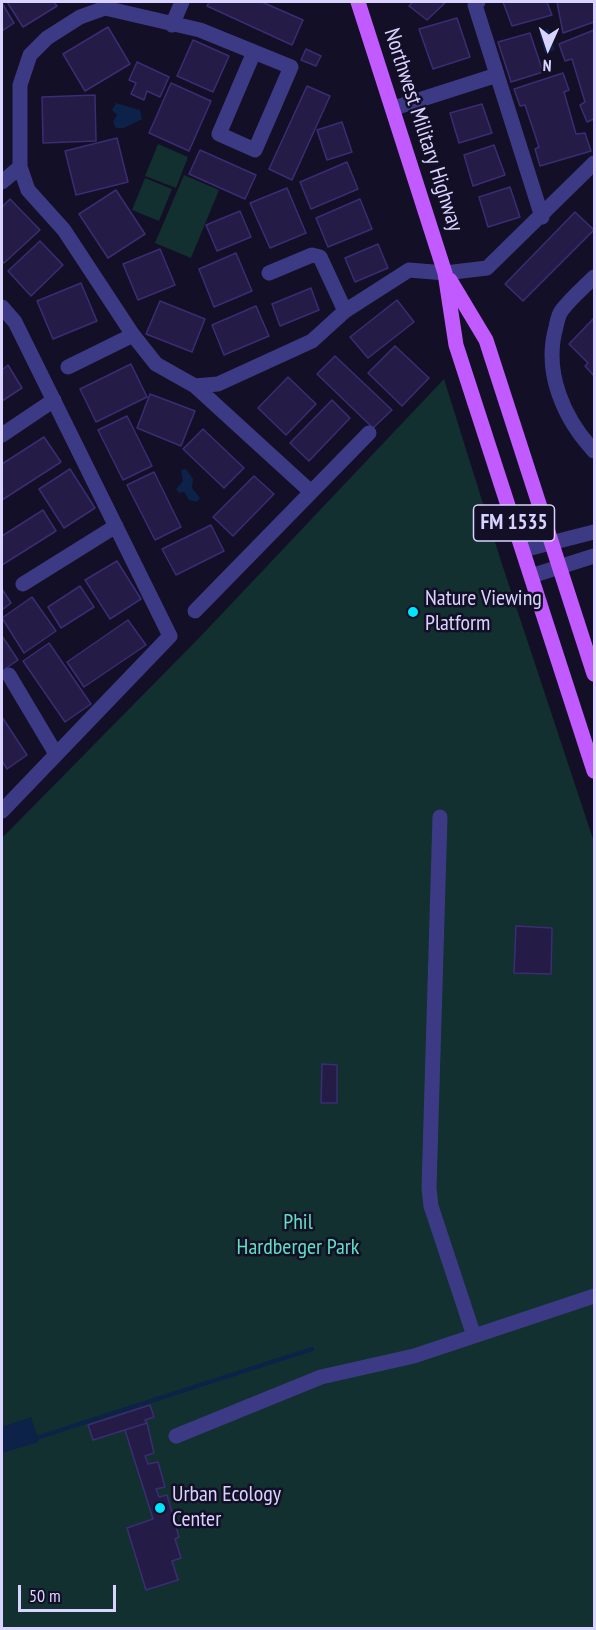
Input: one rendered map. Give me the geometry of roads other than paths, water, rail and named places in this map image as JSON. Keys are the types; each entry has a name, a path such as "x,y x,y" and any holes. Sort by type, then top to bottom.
{"main road":[{"name":"Northwest Military Highway","path":"358,2 394,108 445,273 456,345 594,771"},
{"name":"Northwest Military Highway","path":"445,273 486,340 594,674"}],"street":[{"path":"172,25 182,2"},
{"path":"478,2 475,5 542,217"},
{"path":"254,52 219,134 255,150 291,67 200,30 105,8 80,17 47,38 30,55 20,85 20,167 28,190 64,230 133,335 156,364 195,386 311,492"},
{"path":"394,108 497,75"},
{"path":"195,386 218,384 312,341 345,311 409,270 445,273 487,268 542,217 594,163"},
{"path":"2,182 20,167"},
{"path":"269,273 312,255 320,257 345,311"},
{"path":"594,277 560,311 554,335 552,369 570,417 594,451"},
{"path":"2,308 15,322 171,636 2,811"},
{"path":"68,367 133,335"},
{"path":"2,435 54,400"},
{"path":"195,611 369,433"},
{"path":"23,584 116,526"},
{"path":"523,550 594,532"},
{"path":"531,576 594,556"},
{"path":"9,675 56,754"},
{"path":"440,817 429,1188 431,1206 474,1336"},
{"path":"176,1436 321,1377 414,1356 594,1296"}],"water":[{"path":"548,29 555,50 545,53 539,32"},
{"path":"116,103 140,110 142,119 124,128 116,128 113,122 117,115 112,110"},
{"path":"186,469 193,479 192,488 200,498 197,502 189,500 184,492 179,493 176,489 183,481 181,470"},
{"path":"31,1417 39,1442 2,1453 2,1427"}],"waterway":[{"path":"33,1439 312,1349"}],"place":[{"name":"Nature Viewing Platform","path":"413,612"},
{"name":"Urban Ecology Center","path":"160,1508"}],"park label":[{"name":"Phil Hardberger Park","path":"298,1236"}]}
